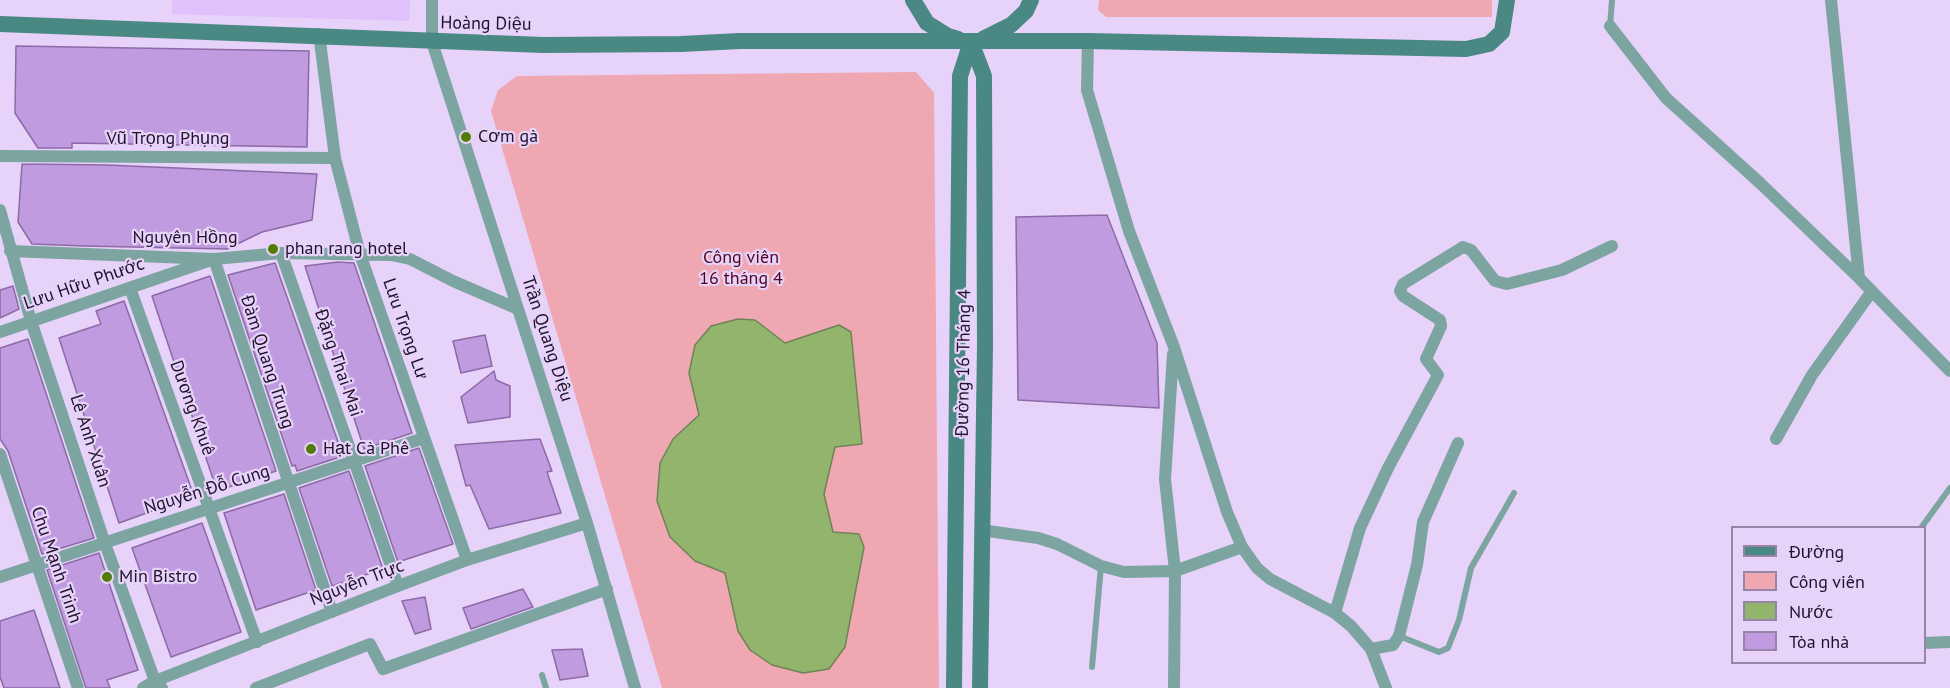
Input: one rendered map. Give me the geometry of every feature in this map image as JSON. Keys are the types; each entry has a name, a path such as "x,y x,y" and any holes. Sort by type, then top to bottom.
{"main road":[{"path":"913,0 927,23 948,36 970,42 993,36 1011,25 1026,10 1032,0"},
{"name":"Hoàng Diệu","path":"0,24 319,34 432,42 628,45 740,41 1088,41 1466,50 1489,44 1502,32 1507,0"},
{"name":"Đường 16 Tháng 4","path":"954,688 960,76 970,42"},
{"name":"Đường 16 Tháng 4","path":"970,42 984,76 985,345 980,688"},
{"path":"958,345 985,345"},
{"path":"956,452 982,450"},
{"path":"954,648 979,647"}],"street":[{"name":"Trần Quang Diệu","path":"432,0 432,42 608,589 635,688"},
{"path":"1831,0 1859,278"},
{"path":"1610,26 1666,98 1859,278 1950,370"},
{"name":"Lưu Trọng Lư","path":"319,34 335,158 360,254 467,561"},
{"path":"1088,41 1088,90 1129,231 1173,347 1227,512 1242,547 1257,568 1270,579 1335,614 1351,626 1371,649 1386,688"},
{"name":"Vũ Trọng Phụng","path":"0,156 335,158"},
{"name":"Lê Anh Xuân","path":"0,210 31,321 104,541 158,684"},
{"path":"1335,614 1360,528 1388,468 1438,375 1426,359 1441,326 1440,320 1403,296 1400,291 1403,284 1463,247 1471,250 1495,281 1507,284 1562,270 1612,246"},
{"name":"Nguyên Hồng","path":"10,251 214,259 281,253 360,254 410,259 453,281 518,309"},
{"name":"Đặng Thai Mai","path":"281,253 398,586"},
{"name":"Lưu Hữu Phước","path":"0,332 214,259"},
{"name":"Đàm Quang Trung","path":"214,259 332,612"},
{"name":"Dương Khuê","path":"130,288 257,642"},
{"path":"1776,439 1812,375 1872,291"},
{"path":"1173,347 1165,479 1175,571 1174,688"},
{"name":"Nguyễn Đỗ Cung","path":"0,577 104,541 355,463 424,438"},
{"path":"1371,649 1393,645 1399,636 1417,565 1423,522 1458,443"},
{"name":"Chu Mạnh Trinh","path":"0,454 78,688"},
{"name":"Nguyễn Trực","path":"143,688 158,684 398,586 467,561 587,523"},
{"path":"981,530 1038,538 1057,544 1101,566 1124,572 1175,571 1242,547"},
{"path":"256,688 370,644 383,669 608,589"},
{"path":"1926,643 1950,642"}],"lane":[{"path":"1610,26 1612,0"},
{"path":"1922,526 1950,488"},
{"path":"1399,636 1439,652 1448,648 1458,620 1471,568 1514,493"},
{"path":"1092,667 1101,566"},
{"path":"542,675 546,688"}],"shaded area":[{"path":"172,0 410,0 409,21 172,14"}],"green space":[{"path":"1099,0 1492,0 1492,17 1106,17 1098,10"},
{"name":"Công viên 16 tháng 4","path":"916,72 934,93 939,688 662,688 491,111 498,90 517,76"}],"water":[{"path":"738,319 755,320 785,343 839,325 851,332 862,444 835,447 824,494 833,532 859,534 864,547 845,647 829,669 803,673 772,665 750,650 738,631 725,573 695,561 670,537 657,501 660,463 673,439 699,415 689,373 695,345 711,326"}],"building":[{"path":"16,46 309,51 307,147 72,143 72,148 38,148 15,113"},
{"path":"22,164 107,165 317,174 312,220 262,232 227,249 32,244 18,222"},
{"path":"1107,215 1157,343 1159,408 1018,400 1016,217"},
{"path":"338,262 354,263 412,433 364,449 305,266"},
{"path":"275,263 343,456 297,471 295,465 292,466 228,275"},
{"path":"210,276 276,471 217,491 152,296"},
{"path":"13,286 19,309 0,318 0,290"},
{"path":"124,301 194,496 119,523 59,338 101,324 96,311"},
{"path":"485,335 492,366 461,373 453,341"},
{"path":"28,339 94,538 42,554 8,451 0,439 0,348"},
{"path":"494,371 496,380 510,386 510,417 468,423 461,397"},
{"path":"540,439 552,471 547,472 561,513 489,529 470,485 466,486 455,445"},
{"path":"419,448 453,544 398,562 365,466"},
{"path":"349,471 383,569 332,586 299,488"},
{"path":"284,494 316,590 256,610 224,513"},
{"path":"202,523 241,632 171,657 132,548"},
{"path":"99,553 138,670 107,680 110,688 86,688 47,570"},
{"path":"523,589 533,607 471,629 463,608"},
{"path":"425,597 431,629 415,634 402,601"},
{"path":"34,610 60,688 4,688 0,677 0,621"},
{"path":"582,649 588,676 560,680 552,650"}],"place":[{"name":"Cơm gà","path":"466,137"},
{"name":"phan rang hotel","path":"273,249"},
{"name":"Hạt Cà Phê","path":"311,449"},
{"name":"Min Bistro","path":"107,577"}]}
